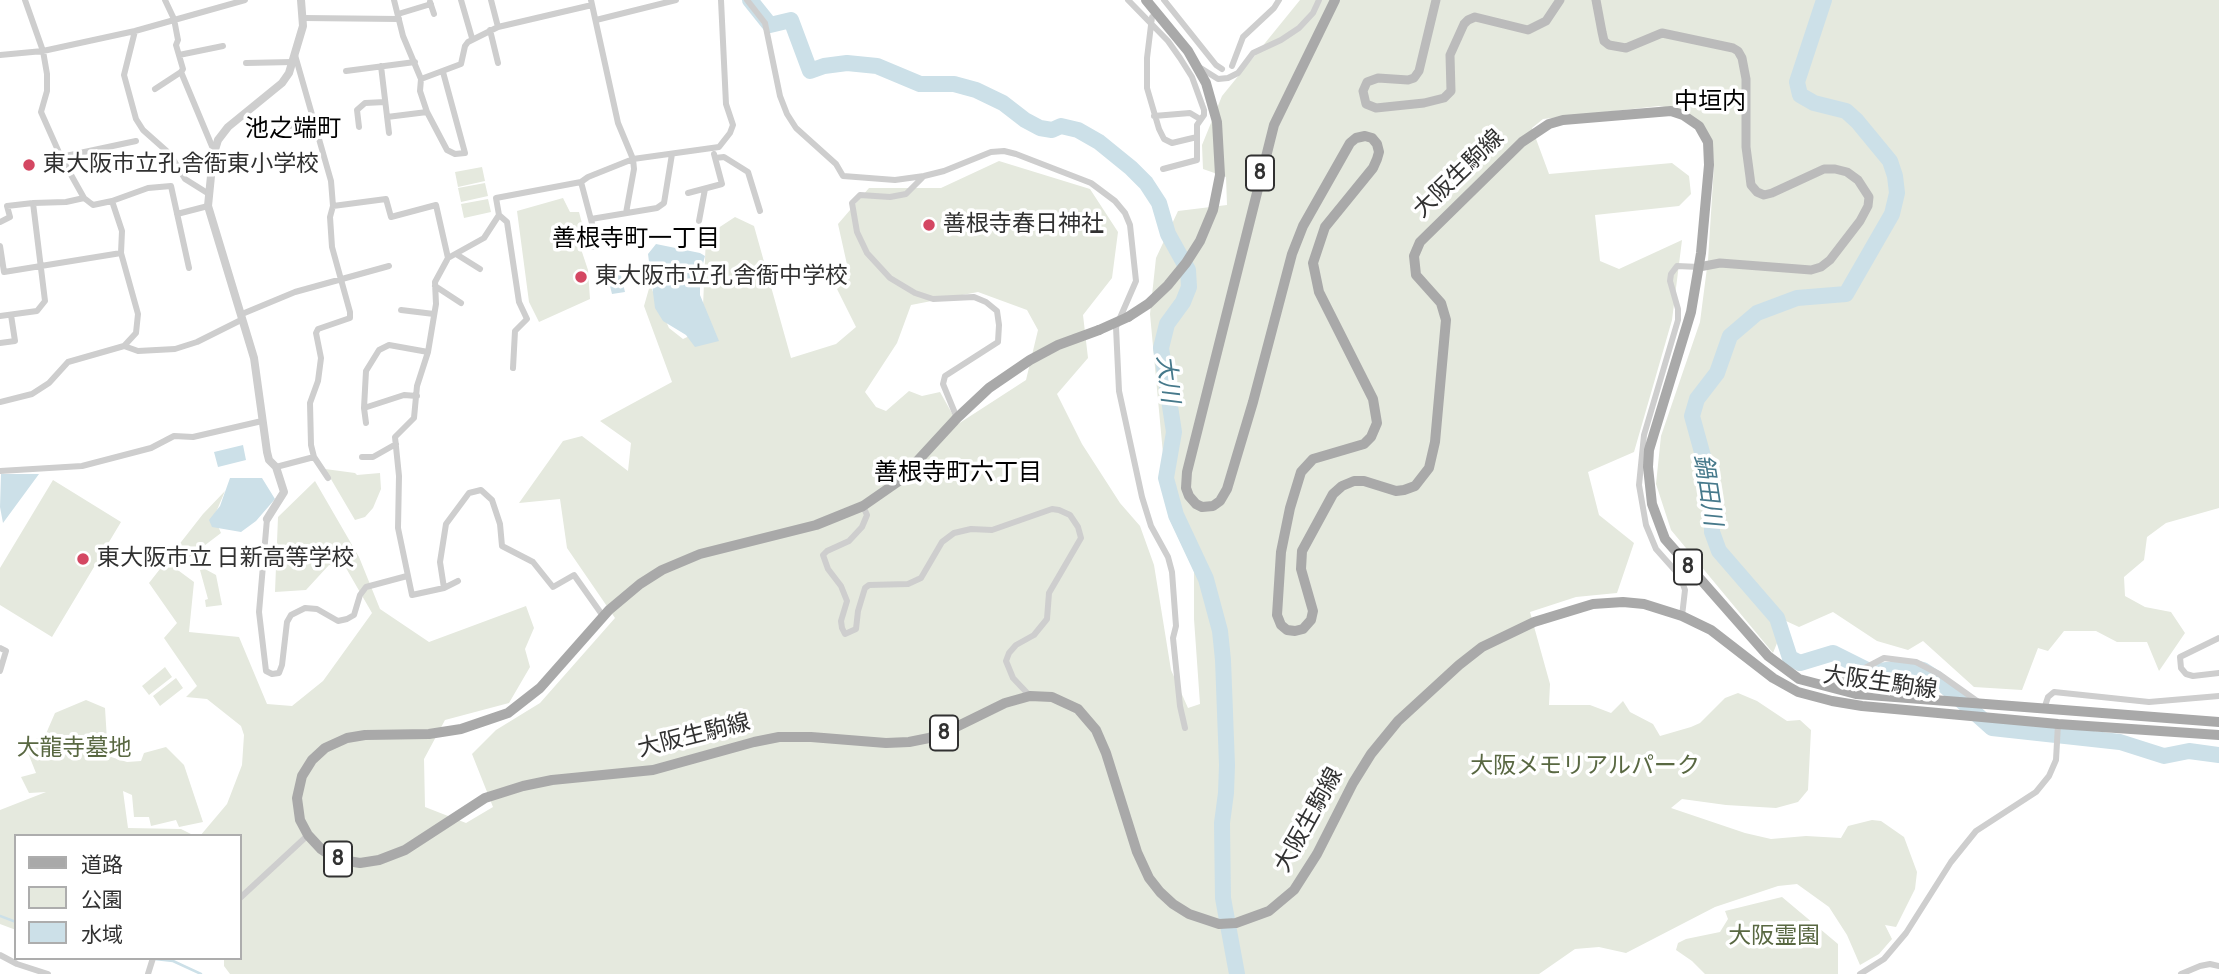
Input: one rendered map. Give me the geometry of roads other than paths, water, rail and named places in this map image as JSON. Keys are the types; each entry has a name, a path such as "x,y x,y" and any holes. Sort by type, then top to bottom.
{"main road":[{"name":"8","path":"307,835 300,820 297,798 302,776 312,760 325,748 346,738 390,733 429,734 461,729 491,720 522,704 540,688 606,613 640,584 662,570 700,554 816,525 863,506 899,481 957,418 989,388 1058,345 1128,317 1148,304 1168,285 1200,241 1217,192 1220,145 1211,98 1198,67 1146,0"},
{"name":"大阪生駒線","path":"1335,0 1274,125 1187,472 1186,488 1189,496 1202,507 1213,506 1220,500 1227,489 1292,254 1303,226 1350,144 1356,138 1372,138 1379,152 1373,168 1325,228 1313,263 1319,292 1376,406 1377,423 1371,437 1364,444 1313,459 1301,472 1281,552 1277,615 1281,625 1287,630 1303,629 1311,620 1313,611 1301,569 1302,551 1333,494 1354,481 1364,481 1396,491 1415,486 1429,468 1435,442 1446,320 1441,303 1416,275 1414,256 1427,232 1522,142 1549,124 1563,120 1671,111 1683,115 1699,127 1708,142 1709,165 1699,267 1690,312 1649,450 1649,489 1657,523 1678,556 1768,656 1799,678 1828,688 1856,694 2219,722"},
{"path":"1436,0 1419,71 1414,78 1408,80 1378,78 1367,82 1363,91 1366,104 1376,107 1424,103 1444,98 1451,91 1450,55 1468,20 1475,17 1528,30 1546,21 1560,0"},
{"path":"1596,0 1604,41 1609,45 1626,48 1661,33 1738,51 1742,58 1745,79 1749,177 1757,192 1764,195 1772,193 1824,169 1835,169 1847,172 1858,180 1869,197 1868,206 1860,221 1830,260 1821,267 1811,270 1720,263 1699,267"},
{"name":"大阪生駒線","path":"307,835 336,859 359,863 379,860 405,850 485,798 523,786 653,770 779,737 909,742 929,738 1005,703 1030,696 1052,697 1078,709 1096,730 1106,753 1137,852 1149,878 1173,904 1189,914 1219,924 1236,923 1269,911 1283,901 1304,876 1371,754 1420,699 1482,647 1534,622 1593,604 1623,602 1644,604 1682,616 1711,630 1773,678 1797,692 1862,706 1985,716 2058,727 2219,735"}],"street":[{"path":"25,0 43,51 47,74 47,92 41,112 61,157 84,198 93,205 112,201 148,188 171,187 183,176"},
{"path":"165,0 174,19 183,69 181,72 214,151"},
{"path":"0,55 43,51 135,32 245,0"},
{"path":"302,0 303,18 294,59 282,83 228,127 218,140 214,151 208,206 254,358 269,460 276,467 284,492 267,519 259,612 266,671 279,673 287,622 291,615 305,608 317,609 338,621 346,619 354,615 360,594 366,587 407,576"},
{"path":"394,0 403,36 421,79 420,91 427,112 447,150 455,154 466,153 443,72"},
{"path":"461,0 472,38"},
{"path":"491,0 498,63"},
{"path":"596,20 676,0"},
{"path":"513,368 515,331 527,319 519,302 507,222 499,215 496,198 582,182 633,159 719,147 733,125 726,104 721,0"},
{"path":"1128,0 1151,20 1168,41 1192,77 1204,110 1197,137 1197,160 1163,169"},
{"path":"1233,66 1243,37 1279,0"},
{"path":"1198,67 1218,79 1238,73 1253,53 1281,40 1299,27 1312,13 1319,0"},
{"path":"749,1 765,23 778,86 787,114 796,128 836,164 843,176 895,180 944,171 991,152 1016,153 1090,183 1115,201 1130,225 1136,281 1116,327 1119,391 1142,497 1151,526 1168,557 1172,572 1176,626 1173,638 1185,728"},
{"path":"303,18 398,17 430,2 434,14"},
{"path":"421,79 461,64 465,46 472,38 494,28 591,2 618,123 633,159 634,169 626,213"},
{"path":"1161,2 1222,69"},
{"path":"1151,20 1147,88 1154,116 1164,139 1172,143 1197,137"},
{"path":"135,32 124,75 131,106 143,130 170,154 183,176 209,194"},
{"path":"179,55 223,46"},
{"path":"246,63 294,59"},
{"path":"294,59 331,181 332,247 351,312 350,318 318,329 316,333 321,358 318,381 310,403 311,445 314,457 328,478"},
{"path":"346,71 415,62"},
{"path":"381,66 389,133"},
{"path":"155,89 181,72"},
{"path":"359,127 357,110 365,103 385,102"},
{"path":"387,117 427,112"},
{"path":"1154,116 1190,113 1200,119"},
{"path":"277,130 313,119"},
{"path":"61,157 136,141"},
{"path":"688,193 722,184 712,149"},
{"path":"591,219 657,208 664,203 672,153"},
{"path":"715,158 724,157 748,172 760,211"},
{"path":"924,176 905,194 890,197 860,195 852,203 857,232 867,253 890,278 915,293 933,299 974,297 986,302 997,312 998,342 945,376 943,384 957,418"},
{"path":"582,182 594,231 593,247"},
{"path":"171,187 189,268"},
{"path":"699,221 705,189"},
{"path":"0,222 10,217 7,206 18,203 66,202 84,198"},
{"path":"333,205 386,199 391,217 436,205 449,258"},
{"path":"0,402 32,394 49,383 68,362 124,346 136,333 138,314 121,253 122,231 112,201"},
{"path":"0,316 37,311 45,301 33,202"},
{"path":"177,214 208,206"},
{"path":"457,581 444,589 411,595 398,528 399,476 395,437 414,418 417,386 428,352 434,314 435,282 449,258 484,238 499,215"},
{"path":"0,246 2,272 121,253"},
{"path":"456,254 480,269"},
{"path":"124,346 138,351 175,349 197,342 243,316 295,292 389,266"},
{"path":"1682,616 1685,590 1680,576 1656,549 1646,525 1639,485 1644,435 1678,320 1671,274 1678,266 1699,267"},
{"path":"436,286 461,303"},
{"path":"401,310 434,314"},
{"path":"0,343 15,341 11,315"},
{"path":"366,423 366,371 379,350 389,345 428,352"},
{"path":"364,408 404,396 416,396"},
{"path":"0,471 82,466 151,448 174,436 193,437 262,421"},
{"path":"362,457 373,457 396,444"},
{"path":"276,467 314,457"},
{"path":"444,589 440,562 446,524 469,492 481,490 492,500 500,524 502,546 533,562 553,587 574,575 606,613"},
{"path":"863,506 867,515 862,527 849,541 823,555 847,601 841,621 845,634 856,629 858,611 865,589 869,585 908,584 921,578 942,542 954,533 971,529 992,530 1052,509 1070,515 1079,527 1081,538 1049,593 1047,619 1034,635 1016,645 1006,661 1013,678 1030,696"},
{"path":"2219,638 2180,657 2181,668 2186,674 2193,676 2219,673"},
{"path":"0,648 6,651 0,671"},
{"path":"1828,688 1884,658 1916,662 1939,674 1977,703"},
{"path":"2044,709 2048,697 2054,692 2149,702 2219,696"},
{"path":"1860,974 1884,959 1906,933 1951,862 1976,831 2036,792 2049,776 2056,760 2058,727"},
{"path":"242,896 307,835"},
{"path":"0,955 17,964 48,974"},
{"path":"2181,974 2200,966 2219,966"}],"water":[{"path":"656,244 705,256 700,275 700,295 719,341 695,347 686,335 663,321 655,308 648,254"},
{"path":"618,263 625,292 612,294 605,266"},
{"path":"243,445 246,460 218,467 214,452"},
{"path":"1,474 39,474 3,523 0,507"},
{"path":"230,478 262,478 275,499 256,521 241,532 212,527 209,520 220,506"}],"waterway":[{"name":"大川","path":"750,0 770,25 791,20 810,71 847,63 877,66 920,84 954,84 976,90 1003,103 1040,128 1052,130 1061,126 1078,130 1099,142 1146,183 1159,203 1168,234 1188,270 1189,287 1183,302 1167,324 1161,348 1174,432 1166,478 1176,515 1206,579 1220,631 1227,765 1222,823 1223,898 1237,974"},
{"name":"鍋田川","path":"1824,0 1797,82 1800,95 1814,103 1846,111 1857,121 1890,161 1897,193 1892,214 1846,294 1797,298 1757,313 1730,336 1717,373 1697,399 1692,416 1711,485 1712,532 1719,551 1777,618 1790,658 1800,663 1833,653 1871,672 1911,667 1923,670 1937,679 1992,728 2120,742 2164,756 2189,751 2219,755"},
{"path":"0,916 14,921"},
{"path":"164,960 173,961 201,974"}],"place":[{"name":"東大阪市立孔舎衙東小学校","path":"29,165"},
{"name":"善根寺春日神社","path":"929,225"},
{"name":"東大阪市立孔舎衙中学校","path":"581,277"},
{"name":"東大阪市立 日新高等学校","path":"83,559"}],"district":[{"name":"中垣内","path":"1710,102"},
{"name":"池之端町","path":"293,129"},
{"name":"善根寺町一丁目","path":"636,239"},
{"name":"善根寺町六丁目","path":"958,473"}],"park label":[{"name":"大龍寺墓地","path":"74,749"},
{"name":"大阪メモリアルパーク","path":"1585,767"},
{"name":"大阪霊園","path":"1774,937"}]}
